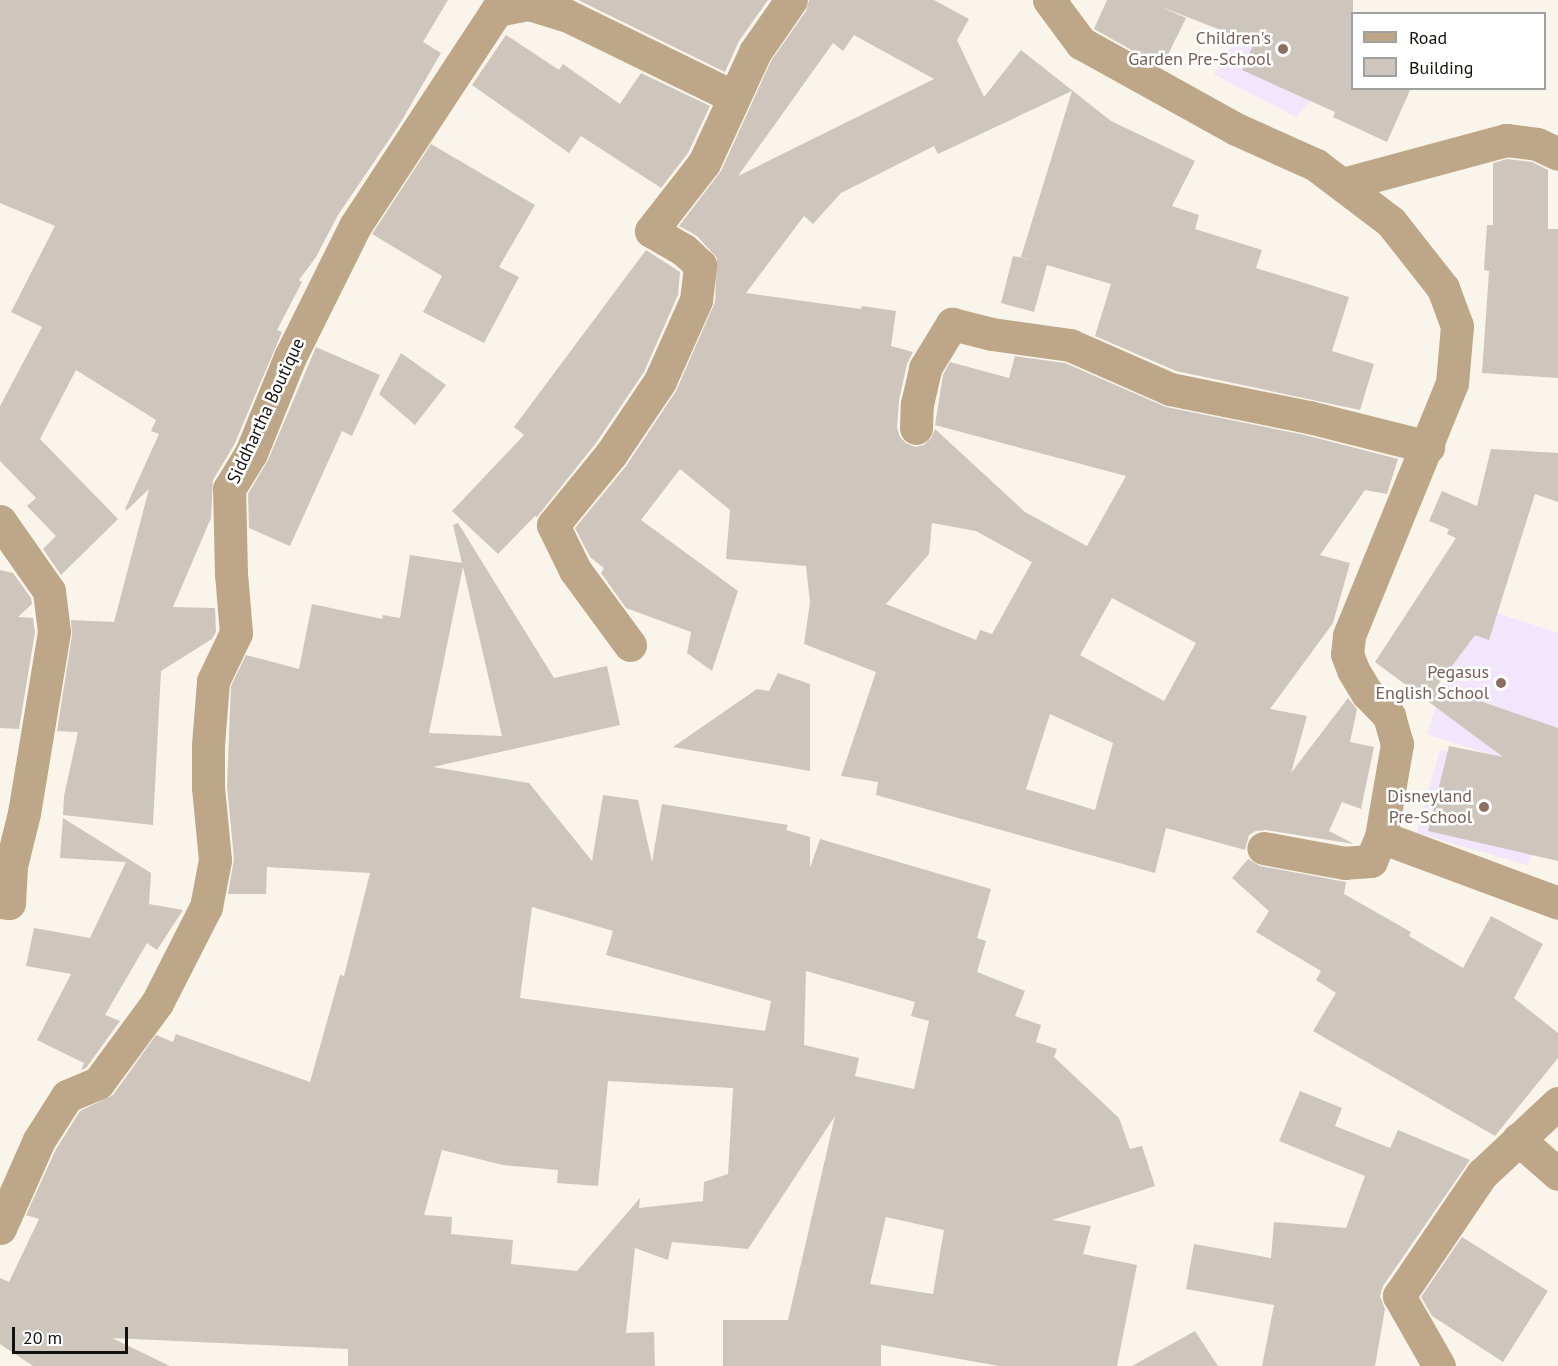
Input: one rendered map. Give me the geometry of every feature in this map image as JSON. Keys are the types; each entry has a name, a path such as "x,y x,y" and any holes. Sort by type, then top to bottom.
{"street":[{"path":"630,645 575,570 553,525 611,454 660,381 696,300 700,265 684,250 651,231 704,163 755,52 791,0"},
{"path":"1049,0 1081,43 1236,129 1316,165 1344,184 1391,222 1418,253 1443,288 1457,326 1452,383 1428,447 1365,591 1349,636 1347,654 1353,670 1367,693 1389,716 1397,744 1381,837 1371,861 1345,863 1263,848"},
{"name":"Siddhartha Boutique","path":"0,1228 39,1140 67,1096 98,1083 157,1003 206,907 215,860 208,787 208,744 213,681 236,633 231,574 229,489 251,453 290,357 355,226 497,10 529,4 566,15 734,97"},
{"path":"1344,184 1506,140 1537,144 1558,154"},
{"path":"916,428 917,404 926,368 952,324 992,334 1070,345 1170,389 1309,417 1428,447"},
{"path":"0,520 49,591 54,632 24,813 11,866 9,903 0,902"},
{"path":"1381,837 1558,903"},
{"path":"1439,1366 1399,1296 1482,1174 1558,1103"},
{"path":"1518,1139 1558,1174"}],"shaded area":[{"path":"1253,12 1321,90 1296,117 1214,74"},
{"name":"Pegasus English School","path":"1470,604 1558,633 1558,777 1427,734"},
{"name":"Disneyland Pre-School","path":"1440,750 1552,782 1528,865 1416,833"}],"building":[{"path":"0,0 448,0 423,42 441,53 399,125 338,215 316,257 299,280 302,282 277,330 282,332 234,445 213,480 211,518 173,607 215,608 216,632 212,639 161,671 153,825 63,815 64,796 78,732 57,731 72,635 71,620 114,622 149,489 127,510 125,509 159,434 151,431 156,420 76,370 40,439 118,519 61,575 43,549 56,536 27,506 36,498 0,461 0,406 42,327 11,312 55,226 0,203"},
{"path":"578,0 768,0 739,41 725,72"},
{"path":"809,0 934,0 969,19 957,40 984,97 1021,50 1111,121 1195,161 1172,206 1199,215 1195,229 1262,250 1256,268 1349,297 1332,351 1374,364 1360,410 1176,371 1095,336 1111,284 1047,265 1034,312 1001,303 1013,256 1033,260 1021,257 1072,91 938,154 934,146 841,193 813,224 804,216 746,293 861,309 862,306 896,311 891,346 913,352 907,364 899,400 897,427 900,437 915,447 924,445 931,438 935,429 1025,512 1087,546 1126,476 935,425 943,375 950,362 1009,378 1015,356 1065,363 1166,407 1305,435 1398,459 1387,494 1365,490 1320,555 1350,563 1333,623 1270,709 1307,716 1291,773 1348,698 1357,709 1350,742 1374,747 1361,809 1342,802 1329,831 1354,844 1266,830 1256,831 1249,835 1245,850 1166,828 1155,873 876,795 878,782 841,776 876,672 804,644 810,602 806,566 726,559 730,510 680,469 641,520 738,591 712,671 687,653 691,632 626,608 601,573 604,568 590,557 575,528 626,466 676,391 715,302 717,258 697,236 679,226 721,171 771,61 806,11","holes":["854,35 934,79 738,176 833,43 843,51","932,523 976,531 1032,562 992,634 980,630 976,640 886,604 929,554","1112,598 1196,643 1164,701 1080,655","1050,714 1113,743 1095,810 1026,789"]},
{"path":"1107,0 1353,0 1351,90 1410,90 1387,142 1333,117 1335,112 1242,70 1254,43 1159,6 1186,18 1162,67 1094,29"},
{"path":"506,35 559,70 563,64 620,104 641,73 710,106 688,153 661,188 581,136 569,153 472,85"},
{"path":"431,144 535,205 499,267 519,277 484,343 423,312 442,276 372,234"},
{"path":"1507,159 1532,162 1548,170 1548,229 1558,229 1558,378 1482,373 1489,271 1484,270 1487,225 1493,225 1493,163"},
{"path":"646,250 680,272 678,295 644,372 596,443 537,517 535,516 498,554 452,511 524,435 514,427"},
{"path":"316,347 380,375 352,436 342,431 290,546 249,528 248,494 268,460"},
{"path":"401,353 446,385 415,425 379,394"},
{"path":"1491,449 1558,453 1558,502 1535,494 1489,640 1475,635 1437,686 1558,728 1558,861 1428,831 1449,746 1503,757 1375,662 1456,538 1447,534 1449,529 1429,521 1442,491 1477,506"},
{"path":"458,523 554,678 607,666 620,725 433,767 529,783 592,861 603,795 638,800 652,862 662,804 788,825 786,830 810,837 810,868 820,839 991,889 977,938 986,941 977,972 1025,991 1015,1016 1041,1025 1036,1042 1057,1049 1054,1057 1119,1118 1130,1149 1142,1146 1155,1186 1052,1220 1091,1226 1083,1254 1137,1265 1117,1366 999,1366 881,1345 881,1366 723,1366 723,1320 788,1320 835,1116 748,1249 672,1242 668,1260 635,1248 626,1333 654,1332 655,1366 348,1366 348,1349 112,1338 170,1366 33,1366 0,1344 0,1278 9,1282 39,1219 26,1215 56,1149 80,1111 113,1095 156,1035 173,1042 176,1034 310,1082 340,975 344,976 370,873 267,867 266,894 228,894 234,859 227,786 231,686 246,655 299,669 312,604 382,619 383,615 400,618 410,555 462,563 453,525","holes":["463,567 502,736 429,733","532,907 613,931 606,955 771,1001 765,1031 520,998","806,971 915,1002 911,1016 929,1021 914,1089 855,1076 859,1058 804,1045","608,1081 733,1088 728,1174 704,1182 703,1201 639,1208 640,1198 577,1271 511,1264 513,1240 451,1234 452,1217 424,1215 442,1150 503,1165 558,1170 557,1183 598,1186","886,1217 944,1230 933,1294 870,1284"]},
{"path":"0,570 13,573 31,598 32,604 18,617 33,618 35,632 19,729 0,728"},
{"path":"778,673 810,684 810,771 673,747 757,689 769,691"},
{"path":"63,818 151,873 149,904 183,910 157,950 147,943 105,1015 120,1021 86,1068 81,1070 84,1063 37,1040 71,974 26,966 34,928 90,938 126,862 60,858"},
{"path":"1248,859 1260,866 1346,882 1344,894 1411,932 1409,936 1463,968 1491,916 1543,944 1514,998 1558,1033 1558,1058 1495,1136 1313,1031 1336,993 1316,980 1321,971 1256,932 1269,911 1232,878"},
{"path":"1300,1091 1342,1108 1335,1126 1390,1148 1398,1130 1470,1160 1383,1286 1380,1296 1385,1309 1375,1366 1262,1366 1274,1305 1186,1289 1194,1244 1271,1258 1274,1222 1346,1228 1365,1176 1279,1141"},
{"path":"1462,1237 1548,1291 1503,1362 1432,1316 1421,1297"},
{"path":"1195,1331 1218,1366 1132,1366"}],"place":[{"name":"Children's Garden Pre-School","path":"1283,49"},
{"name":"Pegasus English School","path":"1501,683"},
{"name":"Disneyland Pre-School","path":"1484,807"}]}
